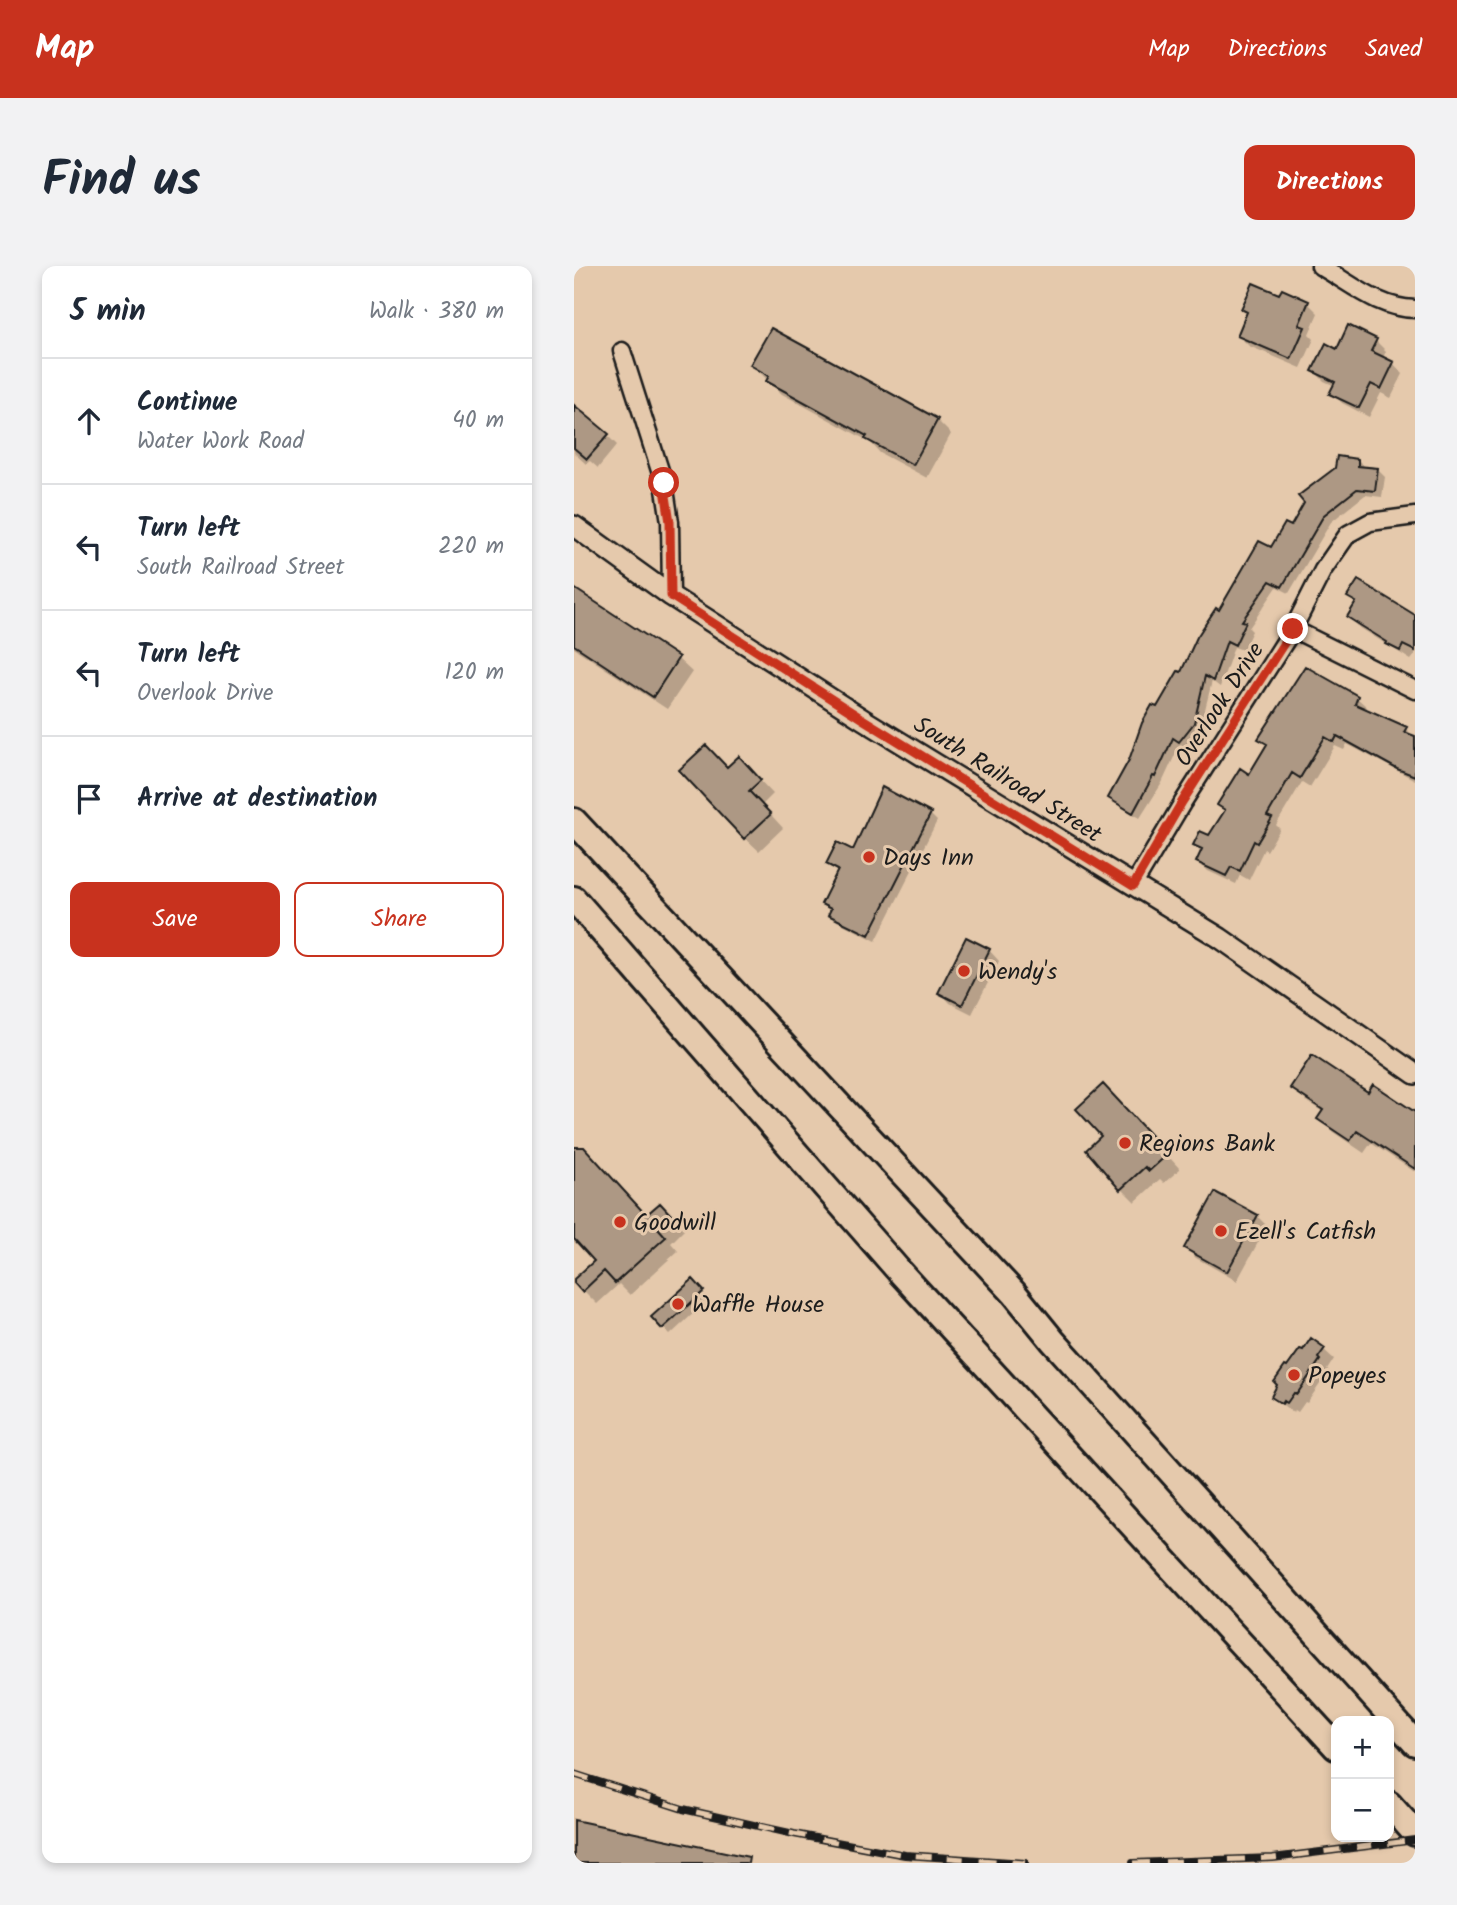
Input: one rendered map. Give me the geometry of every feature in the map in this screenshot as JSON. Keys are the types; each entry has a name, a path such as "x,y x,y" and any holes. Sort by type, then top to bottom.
{"highway":[{"path":"574,821 1014,1293 1053,1341 1415,1743"},
{"path":"574,898 892,1263 1331,1742"},
{"path":"1394,1810 1415,1833"}],"street":[{"path":"1320,266 1380,303 1415,309"},
{"path":"622,351 664,483 670,522 671,596"},
{"name":"Overlook Drive","path":"1133,886 1182,802 1293,629 1323,570 1348,534 1370,522 1415,516"},
{"name":"South Railroad Street","path":"574,526 671,596 864,720 1220,937 1415,1074"},
{"path":"1293,629 1415,690"}],"building":[{"path":"1253,283 1279,294 1282,289 1309,301 1299,325 1305,327 1291,359 1237,336 1247,312 1241,309"},
{"path":"1348,325 1377,339 1371,351 1394,362 1381,389 1371,384 1359,408 1329,394 1335,382 1312,371 1326,343 1337,349"},
{"path":"771,328 938,419 913,465 865,439 867,436 766,381 769,376 750,365"},
{"path":"574,405 609,434 587,459 574,448"},
{"path":"1337,456 1358,459 1358,466 1378,468 1375,491 1357,489 1324,515 1282,587 1270,581 1242,621 1246,622 1235,645 1227,641 1213,681 1205,676 1194,723 1179,742 1173,738 1155,777 1153,776 1133,813 1108,798 1129,760 1142,723 1152,705 1157,707 1178,671 1181,672 1197,637 1216,608 1219,610 1259,541 1271,547 1285,523 1291,526 1304,503 1298,496 1335,468"},
{"path":"1358,580 1415,615 1415,651 1403,645 1400,651 1386,644 1387,642 1347,617 1356,602 1347,597"},
{"path":"574,588 679,657 653,697 574,645"},
{"path":"1305,666 1358,696 1355,704 1407,727 1404,732 1415,736 1415,776 1337,736 1334,742 1325,737 1300,778 1292,773 1267,816 1272,818 1257,843 1254,841 1240,871 1231,867 1226,876 1196,862 1202,849 1193,845 1200,831 1209,835 1225,810 1217,805 1240,768 1249,774 1267,744 1258,739"},
{"path":"706,745 727,767 739,756 761,780 749,791 771,814 744,839 679,770"},
{"name":"Days Inn","path":"882,787 931,813 869,935 828,915 831,909 821,904 838,870 826,864 837,842 853,850"},
{"name":"Wendy's","path":"966,937 990,949 962,1005 938,993"},
{"path":"1312,1055 1368,1092 1373,1084 1415,1112 1415,1169 1357,1131 1350,1141 1317,1119 1323,1110 1290,1088"},
{"name":"Regions Bank","path":"1103,1084 1168,1154 1149,1171 1145,1167 1120,1190 1086,1150 1101,1136 1076,1109"},
{"name":"Goodwill","path":"574,1147 584,1147 646,1215 660,1203 672,1216 658,1228 666,1237 615,1283 604,1271 582,1292 574,1279 594,1261 574,1239"},
{"name":"Ezell's Catfish","path":"1215,1192 1258,1215 1227,1272 1184,1248"},
{"name":"Waffle House","path":"693,1279 704,1291 662,1329 651,1317"},
{"name":"Popeyes","path":"1311,1338 1325,1348 1318,1358 1320,1360 1297,1394 1294,1393 1287,1403 1284,1401 1282,1404 1271,1397 1277,1385 1274,1382"},
{"path":"574,1820 749,1857 748,1863 574,1863"}],"railway":[{"path":"574,1774 683,1809 794,1834 905,1855 1025,1863"},
{"path":"1133,1863 1273,1858 1415,1840"}],"place":[{"name":"Days Inn","path":"869,857"},
{"name":"Wendy's","path":"964,971"},
{"name":"Regions Bank","path":"1125,1143"},
{"name":"Goodwill","path":"620,1222"},
{"name":"Ezell's Catfish","path":"1221,1231"},
{"name":"Waffle House","path":"678,1304"},
{"name":"Popeyes","path":"1294,1375"}],"route":[{"path":"664,483 670,522 671,596 864,720 1133,886 1182,802 1293,629"}]}
